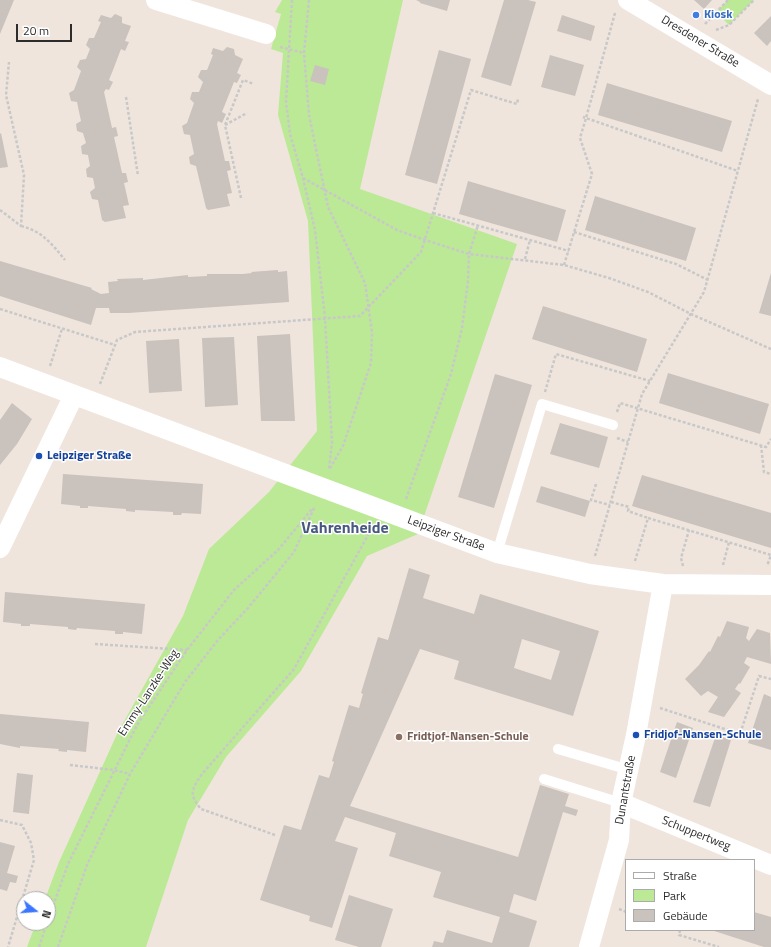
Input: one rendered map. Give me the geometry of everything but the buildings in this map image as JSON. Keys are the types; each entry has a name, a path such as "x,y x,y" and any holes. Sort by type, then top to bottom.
{"street":[{"path":"156,0 266,34"},
{"name":"Dresdener Straße","path":"622,4 693,38 767,82"},
{"name":"Leipziger Straße","path":"0,367 497,553 590,574 629,580 663,584 766,585"},
{"path":"0,548 74,395"},
{"name":"Dunantstraße","path":"588,947 619,840 621,803 629,770 663,584"},
{"name":"Schuppertweg","path":"621,803 771,865"}],"lane":[{"path":"497,553 542,404 613,425"},
{"path":"558,749 629,770"},
{"path":"544,779 621,803"}],"path":[{"path":"292,0 286,102 290,134 303,178 315,230 325,318 332,442 328,472 343,446 371,363 372,332 365,283 328,207 309,115 304,53 309,0"},
{"path":"693,38 728,0"},
{"path":"693,38 729,25 754,0"},
{"path":"564,265 592,174 580,138 622,4"},
{"path":"9,62 6,95 24,175 21,226"},
{"path":"241,198 225,126 243,80 254,84"},
{"path":"590,574 642,394 704,292 738,171 767,82"},
{"path":"93,402 117,340 135,332 360,316 421,252 471,90 517,104 518,99"},
{"path":"126,96 138,176"},
{"path":"225,126 247,113"},
{"path":"583,117 738,171"},
{"path":"303,178 397,230 469,254 525,259 564,265 648,292 691,314 771,349"},
{"path":"0,210 21,226 31,228 43,235 65,260"},
{"path":"433,213 569,251"},
{"path":"274,835 201,809 193,800 193,788 202,774 294,669 391,513 439,411 451,374 462,328 468,281 469,254 478,225"},
{"path":"574,232 676,264 708,280"},
{"path":"525,259 530,240"},
{"path":"0,309 115,345"},
{"path":"44,384 62,329"},
{"path":"542,404 556,354 650,381"},
{"path":"613,425 620,403 766,447 771,439"},
{"path":"761,445 764,472 771,474"},
{"path":"596,484 591,500 629,507 628,512 770,555 766,585"},
{"name":"Emmy-Lanzke-Weg","path":"56,899 68,864 137,725 187,650 234,590 278,550 314,508 294,552 248,608 218,640 185,682 130,774"},
{"path":"629,580 648,518"},
{"path":"689,530 681,558 682,565 700,584"},
{"path":"95,644 187,650"},
{"path":"642,702 740,734 759,676 771,679"},
{"path":"58,947 87,865 130,774 114,770 70,766"},
{"path":"0,820 16,822 22,825 31,843 34,860 8,947"},
{"name":"Emmy-Lanzke-Weg","path":"39,947 45,931"},
{"path":"680,931 679,935 719,947"}],"green space":[{"path":"282,0 403,0 360,189 517,244 418,534 367,556 301,671 226,757 188,820 146,947 27,947 33,931 56,931 56,891 48,891 59,862 117,734 183,616 209,549 269,492 317,431 308,221 278,115 283,53 271,49 281,14 275,12"},
{"path":"728,0 754,0 729,25 716,12"}],"place":[{"name":"Kiosk","path":"696,15"},
{"name":"Leipziger Straße","path":"39,456"},
{"name":"Fridjof-Nansen-Schule","path":"636,735"},
{"name":"Fridtjof-Nansen-Schule","path":"399,737"}],"district":[{"name":"Vahrenheide","path":"345,529"}]}
